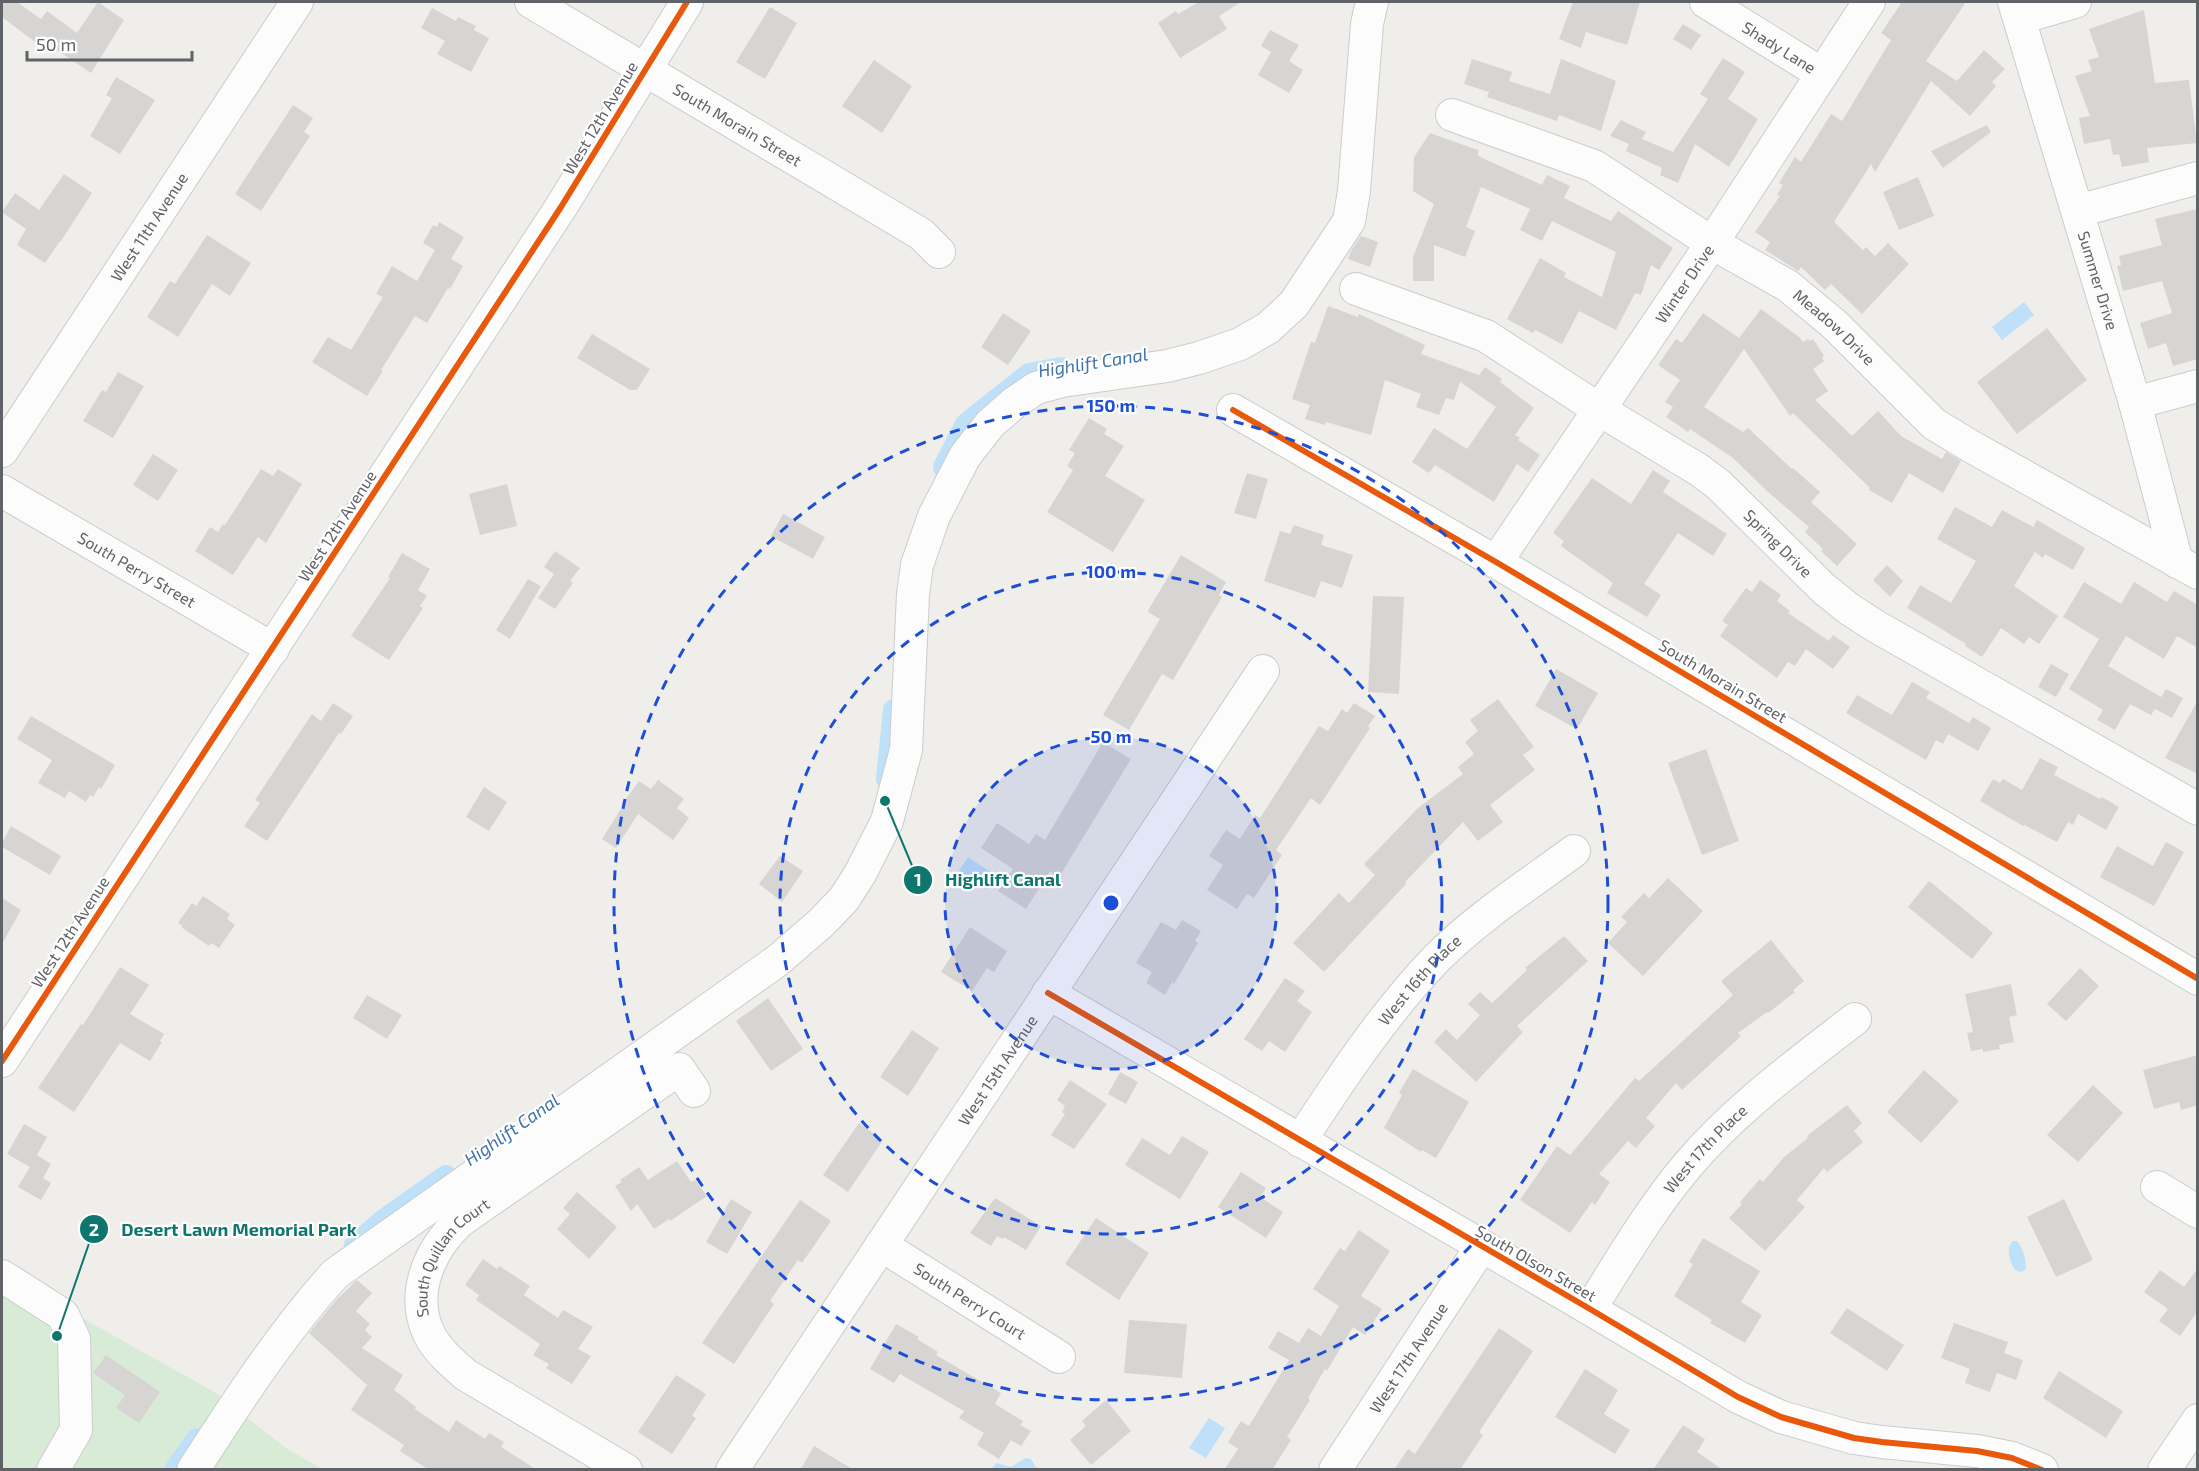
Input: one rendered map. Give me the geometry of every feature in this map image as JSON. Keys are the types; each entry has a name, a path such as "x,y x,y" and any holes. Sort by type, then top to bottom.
{"street":[{"name":"West 11th Avenue","path":"2,451 297,2"},
{"name":"South Morain Street","path":"531,2 921,234 939,252"},
{"name":"West 12th Avenue","path":"2,1060 561,207 687,2"},
{"path":"193,1470 279,1342 311,1300 335,1274 777,961 822,922 844,899 874,848 887,821 895,796 906,750 913,594 917,566 934,516 965,456 990,424 1036,388 1083,378 1167,366 1199,358 1249,339 1268,328 1294,304 1349,221 1354,191 1367,24 1372,2"},
{"name":"Shady Lane","path":"1706,2 1822,74"},
{"name":"Winter Drive","path":"1496,562 1712,243 1869,2"},
{"path":"2017,10 2075,2"},
{"name":"Summer Drive","path":"2017,10 2187,568"},
{"name":"Meadow Drive","path":"1452,115 1594,166 1712,243 1788,286 1834,324 1934,424 2187,568"},
{"path":"2078,211 2198,178"},
{"name":"Spring Drive","path":"1356,289 1486,336 1600,410 1699,470 1719,485 1823,588 1849,609 2198,809"},
{"path":"2135,403 2198,386"},
{"name":"South Morain Street","path":"1233,410 1496,562 2198,979"},
{"name":"South Perry Street","path":"2,491 273,649"},
{"name":"West 15th Avenue","path":"732,1470 1263,671"},
{"name":"West 16th Place","path":"1300,1141 1361,1049 1401,997 1439,957 1485,917 1574,851"},
{"name":"South Olson Street","path":"1048,993 1590,1309 1738,1398 1781,1417 1920,1457 1977,1451 2012,1458 2042,1470"},
{"name":"West 17th Place","path":"1590,1309 1653,1210 1688,1165 1730,1121 1781,1076 1855,1018"},
{"name":"South Quillan Court","path":"626,1470 466,1375 453,1364 429,1335 421,1299 424,1277 430,1260 440,1243 460,1221 679,1069 694,1091"},
{"path":"2157,1187 2198,1212"},
{"name":"South Perry Court","path":"881,1245 1059,1358"},
{"name":"West 17th Avenue","path":"1335,1470 1481,1247"},
{"path":"2,1276 63,1315 74,1339 76,1430 53,1470"},
{"path":"2164,1470 2198,1420"}],"green space":[{"path":"2,1273 225,1398 170,1469 2,1469"},
{"path":"246,1417 286,1448 322,1469 210,1470"}],"water":[{"path":"2024,302 2034,315 2002,340 1992,327"},
{"path":"968,857 995,875 986,889 959,871"},
{"path":"2013,1241 2019,1243 2024,1255 2026,1267 2021,1272 2015,1270 2010,1259 2009,1247"},
{"path":"1209,1418 1225,1428 1206,1458 1189,1448"},
{"path":"1026,1458 1031,1459 1037,1469 992,1469 996,1463 1011,1467"}],"building":[{"path":"2,2 17,2 41,19 47,11 77,33 98,2 124,20 91,73 42,40 39,45 2,17"},
{"path":"1199,2 1241,2 1219,16 1227,29 1180,58 1158,23 1176,11 1178,14"},
{"path":"1573,2 1640,2 1627,45 1586,32 1581,48 1559,39"},
{"path":"1902,2 1966,2 1926,61 1957,81 1984,50 2005,69 1992,82 1996,86 1970,116 1931,81 1875,172 1871,164 1834,222 1863,250 1866,247 1875,256 1888,243 1909,264 1862,314 1831,284 1825,290 1801,267 1798,271 1765,250 1770,242 1755,232 1780,196 1777,195 1783,185 1779,183 1795,157 1801,162 1831,114 1842,121 1891,40 1881,33"},
{"path":"770,7 797,23 765,79 736,62"},
{"path":"432,8 456,21 458,17 476,26 474,30 489,38 471,72 437,54 445,41 421,28"},
{"path":"2144,10 2155,83 2189,80 2197,143 2147,148 2149,162 2122,167 2119,154 2113,155 2110,139 2084,144 2079,118 2090,116 2075,76 2092,71 2088,60 2099,57 2089,29"},
{"path":"1683,24 1701,35 1691,50 1673,39"},
{"path":"1270,30 1299,45 1289,61 1303,70 1289,93 1258,75 1271,52 1261,46"},
{"path":"1723,58 1745,72 1728,99 1758,119 1729,167 1695,144 1678,183 1660,175 1662,168 1626,151 1629,144 1610,136 1621,120 1646,132 1642,139 1673,152 1708,99 1700,94"},
{"path":"1472,59 1512,72 1509,81 1550,94 1561,59 1616,81 1601,131 1559,115 1557,121 1487,97 1489,92 1464,84"},
{"path":"874,60 912,86 882,133 842,106"},
{"path":"116,77 155,100 120,154 90,136 112,98 106,95"},
{"path":"293,105 313,118 304,132 310,136 261,211 235,194"},
{"path":"1987,125 1991,132 1943,168 1931,151"},
{"path":"1430,133 1478,150 1478,156 1542,185 1547,175 1570,186 1564,198 1611,221 1618,211 1673,248 1659,270 1651,265 1641,295 1635,293 1616,330 1579,311 1562,344 1535,330 1533,333 1507,319 1540,258 1566,273 1564,277 1602,297 1616,252 1552,221 1542,241 1520,230 1530,209 1481,187 1466,227 1475,231 1465,257 1434,245 1434,281 1413,281 1413,257 1434,204 1413,191 1414,157"},
{"path":"64,174 92,193 45,263 17,245 26,229 2,212 15,193 39,210"},
{"path":"1918,177 1934,216 1899,230 1883,192"},
{"path":"2198,209 2198,359 2173,366 2166,343 2148,349 2140,323 2172,313 2162,281 2123,291 2117,266 2121,265 2119,256 2162,245 2155,219"},
{"path":"439,222 464,237 451,259 463,266 427,323 415,316 367,396 312,362 328,337 351,350 383,297 376,294 392,266 417,281 435,250 423,243 433,225 437,227"},
{"path":"207,235 251,263 230,296 212,284 178,337 147,317 170,281 175,284"},
{"path":"1361,236 1378,242 1370,267 1348,259"},
{"path":"1328,306 1358,317 1359,314 1425,345 1421,354 1479,375 1485,367 1502,379 1500,382 1534,408 1515,435 1520,438 1518,440 1540,455 1528,472 1517,464 1494,502 1435,465 1429,473 1412,462 1434,428 1467,449 1496,407 1460,382 1454,400 1446,398 1439,415 1416,407 1421,394 1385,380 1371,435 1326,422 1325,425 1305,419 1310,405 1292,399 1311,342 1315,343"},
{"path":"1761,309 1803,342 1813,339 1824,356 1822,358 1824,361 1813,369 1828,391 1815,400 1852,436 1878,411 1901,436 1942,459 1946,452 1961,461 1943,493 1909,473 1892,503 1869,490 1870,488 1793,413 1790,416 1744,349 1704,407 1743,432 1748,428 1820,492 1811,502 1857,544 1837,566 1805,532 1809,527 1733,458 1690,429 1688,432 1666,417 1673,407 1665,402 1680,380 1658,365 1676,339 1682,343 1703,313 1739,338"},
{"path":"1003,313 1031,331 1008,365 981,347"},
{"path":"2047,328 2087,380 2017,434 1977,382"},
{"path":"592,334 650,369 637,390 630,390 577,358"},
{"path":"118,372 144,386 113,438 83,421 102,390 106,392"},
{"path":"1089,418 1107,429 1104,434 1124,446 1105,476 1145,500 1113,552 1047,512 1073,470 1067,466 1075,453 1069,450"},
{"path":"153,454 178,470 158,501 133,485"},
{"path":"261,469 273,476 278,469 302,484 266,543 258,537 233,575 195,551 210,527 218,532 223,524 225,525"},
{"path":"1653,470 1670,481 1663,492 1727,534 1713,556 1678,533 1644,584 1661,595 1647,617 1607,593 1613,583 1561,546 1564,541 1553,533 1592,478 1631,504"},
{"path":"1247,473 1268,479 1256,519 1234,513"},
{"path":"507,484 517,526 480,535 469,494"},
{"path":"1955,507 1992,527 2002,510 2033,527 2037,520 2085,548 2073,570 2045,554 2043,558 2035,552 2014,586 2058,616 2039,644 2029,637 2024,644 2001,628 1982,657 1965,646 1966,644 1907,608 1920,585 1951,603 1976,561 1937,539"},
{"path":"783,514 825,537 813,559 771,536"},
{"path":"1294,525 1324,535 1321,545 1353,555 1342,588 1321,581 1315,598 1264,581 1280,531 1290,534"},
{"path":"555,551 580,568 570,581 573,583 555,609 538,598 554,574 544,567"},
{"path":"402,553 430,569 418,590 427,596 420,606 423,608 389,660 351,636 390,578 388,577"},
{"path":"1181,555 1226,582 1219,595 1222,597 1173,680 1162,674 1129,730 1103,715 1160,619 1148,612"},
{"path":"1887,565 1903,581 1890,597 1873,580"},
{"path":"528,579 541,586 510,639 496,630"},
{"path":"1760,580 1781,595 1777,601 1790,611 1788,613 1829,641 1833,635 1850,647 1833,669 1806,649 1795,666 1788,662 1777,678 1720,636 1728,625 1722,621 1746,588 1752,592"},
{"path":"2084,582 2121,604 2134,582 2167,602 2174,591 2198,605 2198,648 2177,636 2164,659 2126,636 2108,666 2161,697 2166,689 2183,698 2172,718 2155,709 2151,715 2130,704 2115,730 2097,720 2103,710 2069,689 2099,639 2063,617"},
{"path":"1373,596 1404,597 1399,694 1368,692"},
{"path":"2051,664 2069,674 2056,697 2038,687"},
{"path":"1556,669 1598,693 1577,729 1535,706"},
{"path":"1912,682 1930,692 1926,698 1969,723 1973,717 1991,728 1978,751 1948,734 1943,744 1936,740 1926,760 1846,713 1857,695 1892,715"},
{"path":"1498,699 1534,747 1523,755 1535,770 1490,805 1503,822 1478,841 1463,822 1324,972 1293,943 1339,893 1349,903 1375,875 1364,864 1418,808 1463,774 1458,767 1474,754 1465,742 1478,731 1470,720"},
{"path":"2198,700 2198,774 2165,758"},
{"path":"333,703 353,716 341,734 339,733 267,841 244,826 260,803 255,800 312,714 321,721"},
{"path":"1354,703 1375,716 1368,726 1370,728 1320,805 1311,798 1276,850 1282,855 1254,898 1247,894 1237,909 1207,890 1223,865 1209,856 1226,830 1240,839 1255,815 1260,818 1319,726 1328,731 1342,709 1347,713"},
{"path":"31,716 115,765 101,789 99,787 93,797 90,795 86,802 69,791 65,798 38,783 52,760 17,739"},
{"path":"1103,742 1131,759 1059,877 1050,871 1026,909 998,891 1013,869 981,848 997,823 1029,844 1036,834 1045,840"},
{"path":"1706,749 1739,841 1702,855 1668,763"},
{"path":"2040,758 2058,767 2054,775 2119,807 2106,830 2078,814 2073,825 2068,822 2057,842 2023,826 1980,801 1993,779 2000,783 2003,779 2022,790"},
{"path":"658,780 684,799 677,808 689,818 673,840 638,814 616,848 602,839 639,781 651,789"},
{"path":"484,787 507,802 489,831 466,817"},
{"path":"11,826 61,856 50,875 2,847"},
{"path":"2166,842 2184,852 2154,906 2100,877 2117,846 2153,866"},
{"path":"780,856 803,871 782,902 759,884"},
{"path":"1668,878 1703,911 1643,976 1608,943 1627,922 1621,917 1644,893 1649,898"},
{"path":"1929,881 1993,933 1972,959 1908,907"},
{"path":"203,896 230,914 227,919 235,925 219,948 211,943 209,946 178,923 192,903 196,906"},
{"path":"2,898 21,910 2,944"},
{"path":"1182,920 1201,931 1195,941 1198,943 1165,995 1146,983 1152,972 1136,963 1161,922 1176,930"},
{"path":"970,927 1007,951 994,972 987,968 972,991 941,972"},
{"path":"1564,936 1588,961 1517,1026 1523,1032 1476,1082 1434,1042 1446,1029 1457,1040 1480,1015 1468,1004 1480,992 1492,1003 1527,970 1525,968"},
{"path":"1771,940 1804,981 1793,990 1795,992 1738,1033 1741,1036 1682,1090 1676,1083 1646,1118 1655,1126 1636,1148 1628,1141 1599,1174 1610,1182 1595,1205 1592,1202 1570,1233 1520,1200 1557,1146 1570,1155 1635,1078 1639,1081 1733,995 1721,981"},
{"path":"120,967 149,985 130,1014 164,1034 160,1041 162,1042 150,1061 120,1043 74,1112 38,1088 81,1024 83,1025"},
{"path":"2080,968 2099,986 2066,1021 2047,1004"},
{"path":"1285,978 1305,991 1297,1001 1312,1012 1285,1052 1269,1041 1262,1051 1244,1039"},
{"path":"2011,984 2017,1015 2009,1017 2014,1042 1999,1045 2000,1049 1983,1052 1983,1049 1971,1051 1967,1033 1973,1032 1965,994"},
{"path":"367,995 402,1015 387,1039 353,1018"},
{"path":"768,998 803,1049 771,1071 736,1021"},
{"path":"912,1030 939,1048 908,1096 880,1077"},
{"path":"2198,1055 2198,1105 2181,1110 2179,1102 2154,1109 2143,1070"},
{"path":"1413,1069 1469,1102 1436,1158 1422,1150 1421,1152 1384,1128 1402,1095 1399,1093"},
{"path":"1924,1070 1959,1101 1921,1143 1887,1112"},
{"path":"1120,1072 1138,1082 1126,1104 1108,1094"},
{"path":"1070,1080 1107,1104 1074,1149 1051,1135 1065,1114 1062,1112 1065,1106 1057,1100"},
{"path":"2093,1085 2123,1113 2078,1162 2047,1135"},
{"path":"1847,1105 1862,1123 1854,1131 1863,1142 1827,1172 1824,1168 1797,1200 1805,1207 1765,1251 1729,1218 1760,1179 1763,1182 1784,1157"},
{"path":"859,1123 883,1140 848,1192 823,1175"},
{"path":"24,1124 47,1137 37,1155 51,1164 43,1178 51,1183 41,1200 18,1187 30,1167 7,1154"},
{"path":"1182,1136 1209,1152 1180,1199 1125,1165 1142,1138 1170,1155"},
{"path":"677,1161 691,1182 695,1180 707,1196 654,1229 637,1204 631,1211 615,1186 639,1167 648,1180"},
{"path":"1241,1172 1266,1188 1260,1197 1283,1212 1266,1238 1218,1207"},
{"path":"577,1192 617,1227 589,1259 557,1229 570,1214 563,1208"},
{"path":"995,1198 1041,1226 1026,1250 1004,1237 1003,1239 997,1236 991,1246 970,1233"},
{"path":"731,1199 752,1212 727,1254 706,1242"},
{"path":"2064,1199 2093,1260 2056,1277 2027,1217"},
{"path":"800,1200 831,1221 802,1263 798,1260 770,1301 774,1304 734,1364 702,1343"},
{"path":"1096,1218 1149,1253 1119,1300 1065,1264"},
{"path":"1359,1230 1390,1251 1361,1296 1382,1309 1365,1335 1353,1327 1308,1398 1310,1400 1287,1437 1291,1440 1272,1470 1224,1470 1238,1449 1228,1442 1241,1421 1249,1426 1289,1360 1268,1348 1278,1331 1299,1343 1308,1328 1321,1336 1339,1306 1313,1289 1340,1248 1345,1251"},
{"path":"1703,1238 1760,1271 1741,1302 1762,1315 1745,1343 1710,1323 1712,1320 1674,1296 1693,1264 1689,1262"},
{"path":"483,1259 497,1269 499,1266 530,1286 524,1295 558,1318 563,1310 593,1327 578,1349 591,1356 572,1384 546,1368 549,1364 533,1355 540,1344 476,1300 479,1295 465,1285"},
{"path":"2198,1268 2198,1311 2180,1336 2159,1321 2168,1309 2144,1292 2160,1270 2184,1287"},
{"path":"357,1280 372,1293 356,1311 370,1324 365,1330 372,1337 362,1348 403,1375 394,1390 416,1407 415,1409 449,1432 456,1420 485,1439 489,1433 504,1442 501,1447 537,1470 429,1470 400,1451 404,1445 351,1410 367,1385 309,1333 337,1299"},
{"path":"1847,1308 1904,1345 1887,1371 1830,1333"},
{"path":"1129,1320 1187,1324 1182,1378 1124,1373"},
{"path":"1954,1323 2008,1342 2004,1353 2023,1360 2016,1380 1997,1373 1990,1392 1965,1383 1970,1369 1941,1358"},
{"path":"896,1324 919,1337 917,1339 938,1352 936,1355 1001,1393 995,1404 1023,1421 1020,1425 1031,1431 1021,1446 1011,1440 999,1459 977,1445 984,1433 959,1418 964,1411 900,1374 894,1383 870,1369"},
{"path":"1499,1328 1533,1351 1479,1432 1483,1435 1460,1470 1394,1470 1408,1449 1415,1454"},
{"path":"106,1355 160,1392 139,1423 116,1408 125,1395 93,1373"},
{"path":"1585,1369 1618,1390 1604,1414 1630,1430 1615,1454 1555,1417"},
{"path":"2059,1371 2123,1411 2106,1438 2043,1398"},
{"path":"676,1375 706,1394 692,1416 696,1418 672,1454 638,1432"},
{"path":"1106,1400 1131,1431 1091,1465 1070,1440 1086,1426 1082,1421"},
{"path":"1683,1425 1705,1439 1697,1452 1723,1470 1653,1470"},
{"path":"814,1446 854,1470 800,1470"}],"waterway":[{"name":"Highlift Canal","path":"944,467 966,424 1029,374 1061,368"},
{"name":"Highlift Canal","path":"887,779 894,710"},
{"name":"Highlift Canal","path":"355,1245 381,1222 446,1176"},
{"name":"Highlift Canal","path":"175,1470 197,1439"}],"cycle path":[{"path":"2,1061 561,207 687,2"},
{"path":"1233,410 1496,562 2198,979"},
{"path":"1048,993 1738,1397 1781,1417 1854,1438 1977,1451 2012,1458 2042,1470"}],"place":[{"name":"Highlift Canal","path":"885,801"},
{"name":"Desert Lawn Memorial Park","path":"57,1336"}]}
